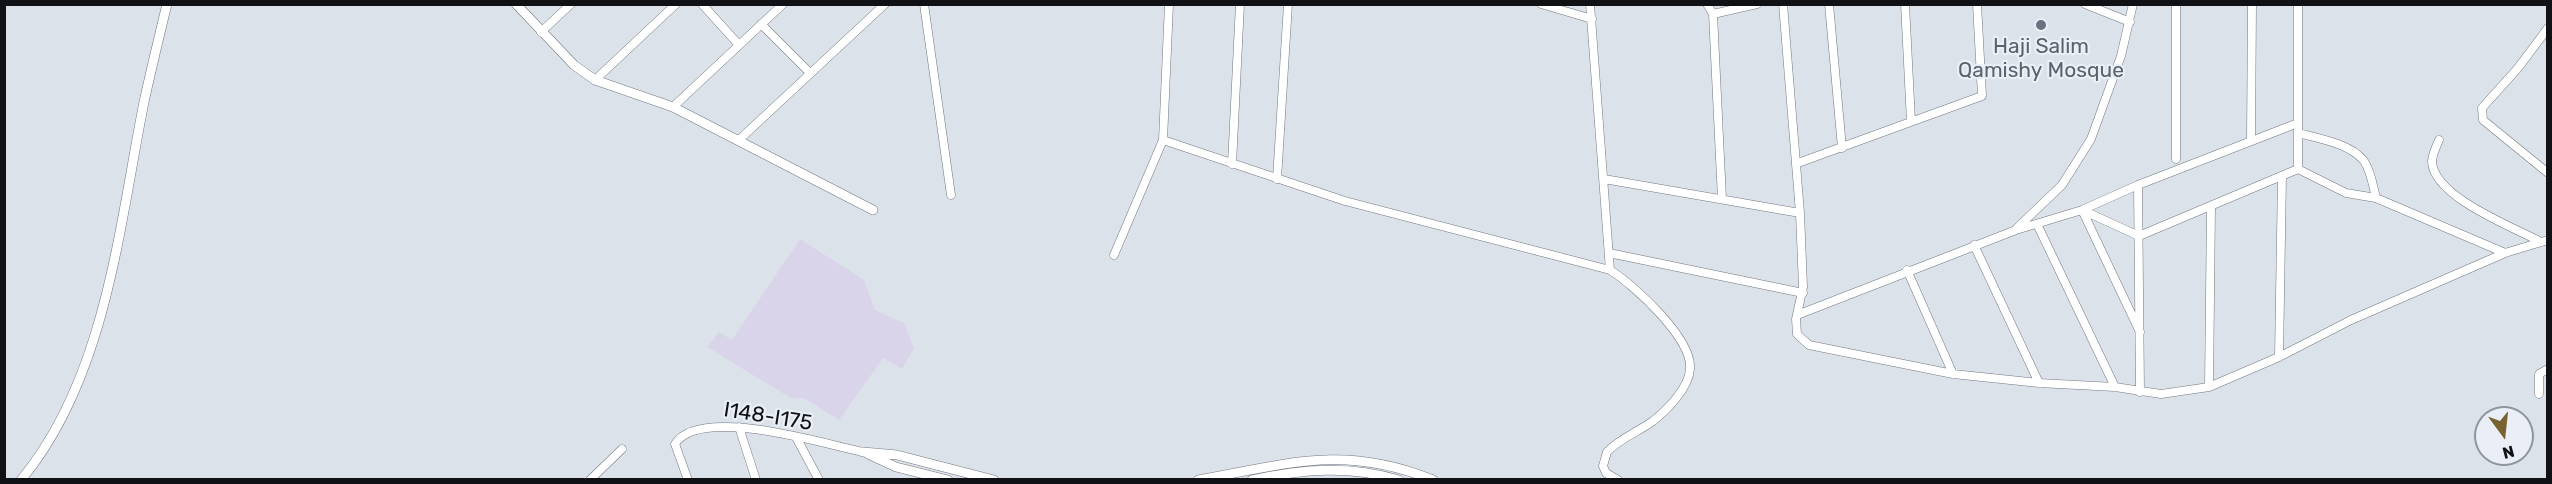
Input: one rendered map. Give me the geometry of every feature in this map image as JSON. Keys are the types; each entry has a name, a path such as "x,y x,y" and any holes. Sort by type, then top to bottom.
{"street":[{"path":"21,480 45,448 68,405 103,303 121,233 144,103 167,4"},
{"path":"516,4 574,64 595,80 673,107 740,139 873,210"},
{"path":"541,32 571,4"},
{"path":"702,4 739,45"},
{"path":"673,107 783,4"},
{"path":"740,139 885,4"},
{"path":"924,4 951,195"},
{"path":"1114,255 1163,140 1169,4"},
{"path":"1232,164 1240,4"},
{"path":"1277,178 1288,4"},
{"path":"1541,4 1592,19"},
{"path":"1590,4 1610,270"},
{"path":"1707,4 1713,14 1722,199"},
{"path":"1713,14 1757,4"},
{"path":"1783,4 1798,164 1803,293 1797,315 1797,334 1809,345 1953,374 2039,383 2115,387 2161,394 2209,387 2279,357 2350,320 2505,253 2544,241"},
{"path":"1829,4 1842,148"},
{"path":"1905,4 1911,121"},
{"path":"1798,164 1982,96 1977,4"},
{"path":"2085,4 2130,22"},
{"path":"2176,4 2176,159"},
{"path":"2250,141 2252,4"},
{"path":"2298,4 2298,169"},
{"path":"595,80 675,5"},
{"path":"2016,230 2062,185 2080,160 2100,117 2121,56 2134,5"},
{"path":"761,24 810,74"},
{"path":"2547,28 2518,68 2482,108 2483,120 2547,173"},
{"path":"1797,315 1974,245 2082,210 2138,185 2298,123"},
{"path":"2298,133 2346,149 2362,159 2368,168 2376,198"},
{"path":"1163,140 1345,201 1610,270 1630,284 1675,332 1686,348 1691,367 1683,388 1662,412 1607,452 1603,466 1607,476 1617,480"},
{"path":"2439,140 2432,164 2440,181 2452,194 2544,241"},
{"path":"2082,210 2139,236 2298,169"},
{"path":"2298,169 2346,193 2376,198 2505,253"},
{"path":"2279,357 2282,176"},
{"path":"1604,179 1800,213"},
{"path":"2138,185 2140,392"},
{"path":"2209,387 2211,206"},
{"path":"2082,210 2140,332"},
{"path":"2037,224 2115,387"},
{"path":"1974,245 2039,383"},
{"path":"1609,253 1803,293"},
{"path":"1907,270 1953,374"},
{"path":"2539,393 2539,374 2547,369"},
{"name":"I148-I175","path":"688,480 676,450 678,440 700,428 721,425 739,427 863,452"},
{"path":"739,427 756,480"},
{"path":"797,438 819,480"},
{"path":"590,480 622,448"},
{"path":"863,452 896,467 948,480"},
{"path":"863,452 897,455 994,480"},
{"path":"1198,480 1273,464 1320,458 1386,464 1433,480"},
{"path":"1252,480 1316,469 1362,471 1398,480"}],"shaded area":[{"path":"800,239 864,280 875,310 904,323 914,348 902,369 883,358 839,420 804,398 791,398 707,347 719,332 732,340"}],"place":[{"name":"Haji Salim Qamishy Mosque","path":"2041,25"}]}
